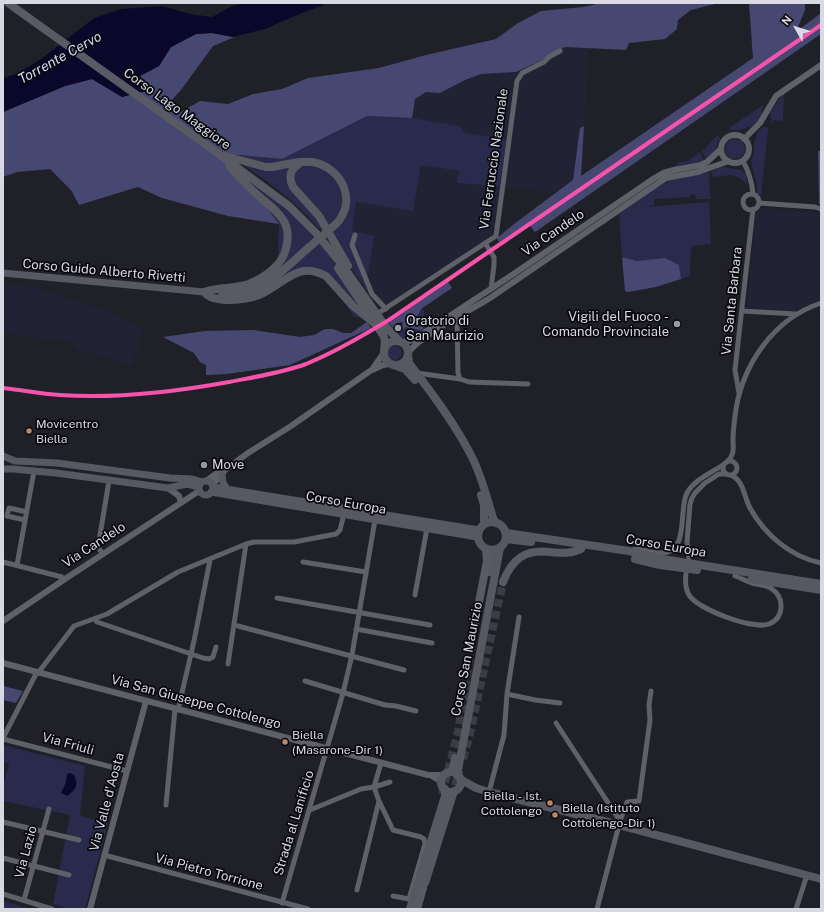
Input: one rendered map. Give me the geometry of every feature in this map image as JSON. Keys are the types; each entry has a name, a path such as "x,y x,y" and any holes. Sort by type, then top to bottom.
{"highway":[{"name":"Corso Lago Maggiore","path":"8,3 218,153 289,206 304,220 324,243 361,290 386,327 399,341"},
{"path":"204,292 225,295 251,290 272,279 336,224 343,216 346,207 346,198 342,182 337,174 321,164 303,161 266,167 218,153"},
{"path":"204,292 211,289 248,284 263,276 279,263 287,247 287,229 279,213 244,183 218,153"},
{"path":"303,161 293,167 290,172 290,182 319,216 361,290"},
{"name":"Corso Lago Maggiore","path":"324,243 339,269 383,335 385,341 384,352"},
{"path":"204,292 208,297 221,300 248,298 259,295 297,272 313,271 326,276 353,306 376,324"},
{"path":"502,582 506,572 512,564 522,556 534,551 573,553 581,549"},
{"path":"474,628 488,550"},
{"path":"418,909 423,888"}],"main road":[{"name":"Corso Guido Alberto Rivetti","path":"3,273 204,292"},
{"path":"399,341 406,346 409,363 452,424 474,460 482,480 493,518 501,525 506,536 500,548 488,550 480,544 480,530 484,505 479,487 461,448 413,378 405,369 386,360 384,352 388,343 399,341"},
{"path":"392,364 403,363 408,354"},
{"path":"3,465 3,457 15,461 57,463 170,478 192,479 206,486"},
{"path":"3,469 34,471 168,488 187,484 206,486"},
{"path":"223,473 223,483 227,489"},
{"name":"Corso Europa","path":"206,486 480,530"},
{"name":"Corso Europa","path":"206,486 375,520 427,528 480,530 492,522 496,522"},
{"name":"Corso Europa","path":"506,536 629,552 662,559 821,584"},
{"name":"Corso Europa","path":"506,536 628,557 660,565 821,590"},
{"name":"Corso San Maurizio","path":"454,775 500,548"},
{"name":"Corso San Maurizio","path":"454,775 492,563 488,550"},
{"path":"423,888 456,790 461,784 454,775"},
{"path":"410,909 443,800 444,787 442,779 454,775 476,788 489,792 619,823 715,851 821,879"},
{"path":"444,787 450,792 476,788"}],"street":[{"name":"Via Ferruccio Nazionale","path":"377,314 496,236 517,81 522,73 544,62 549,57 560,51"},
{"path":"744,139 760,123 776,96 821,65"},
{"path":"732,136 741,136 744,139 747,142 749,150 746,158 736,163 729,161 723,156 722,149 724,140 732,136"},
{"name":"Via Candelo","path":"399,341 404,342 413,340 653,179 674,170 701,165 707,162 722,149"},
{"path":"743,160 752,182 753,194 758,198 759,203"},
{"name":"Via Candelo","path":"408,354 412,348 457,316 490,298 666,178 698,172 729,161"},
{"path":"753,194 745,197 743,202 745,207 753,209 757,207 759,203"},
{"path":"759,203 807,206 821,209"},
{"name":"Via Santa Barbara","path":"739,394 735,370 753,209"},
{"path":"355,235 352,245 372,294 386,308"},
{"path":"485,243 494,257 491,289"},
{"path":"629,552 637,549 662,553 668,552 680,541 682,516 686,495 695,483 725,463 733,454 734,426 739,394 748,370 766,341 781,326 796,314 820,303"},
{"path":"742,311 796,314"},
{"path":"457,316 458,374 460,379"},
{"name":"Via Candelo","path":"370,371 384,352"},
{"name":"Via Candelo","path":"3,622 65,579 206,486 370,371 383,365 392,364"},
{"path":"416,372 460,379 468,382 528,384"},
{"path":"688,558 687,542 689,512 692,498 699,488 719,474 729,475 737,471 737,466 731,461 725,463"},
{"path":"725,463 723,471 738,479 752,511 770,535 785,548 800,557 821,563"},
{"path":"17,565 34,471"},
{"path":"103,554 98,547 109,481"},
{"path":"168,488 179,496 180,503"},
{"path":"25,520 7,516 9,508 27,512"},
{"path":"3,739 37,672 74,626 107,614 178,572 246,544 254,542 307,540 336,534 340,530 344,514"},
{"name":"Strada al Lanificio","path":"282,903 343,693 352,655 375,520"},
{"path":"415,595 427,528"},
{"path":"228,664 246,544"},
{"path":"166,805 176,710 191,654 210,560"},
{"path":"3,562 65,579"},
{"path":"304,562 366,572"},
{"path":"686,574 686,588 688,594 705,609 752,625 768,624 774,621 780,612 781,606 780,598 775,591 766,586 735,576"},
{"path":"277,598 430,625"},
{"path":"489,792 504,735 507,694 519,617"},
{"path":"95,619 97,622 209,659 213,657 216,647"},
{"path":"238,626 404,670"},
{"path":"356,629 432,643"},
{"name":"Via San Giuseppe Cottolengo","path":"3,664 381,763 430,775 454,775"},
{"path":"305,681 385,705 416,711"},
{"path":"597,909 619,823 627,802 639,801 650,720 649,706 651,691"},
{"path":"507,694 560,704"},
{"name":"Via Valle d'Aosta","path":"90,909 146,701"},
{"path":"556,723 619,823"},
{"name":"Via Friuli","path":"3,739 127,771"},
{"path":"381,763 374,787 393,830 421,837 424,839 425,844 409,899 393,896"},
{"name":"Via San Giuseppe Cottolengo","path":"430,775 440,781 444,787"},
{"path":"310,810 361,790 390,782"},
{"path":"357,890 379,801"},
{"name":"Via Lazio","path":"24,900 49,809"},
{"path":"3,822 79,840"},
{"name":"Via Pietro Torrione","path":"104,855 308,909"},
{"path":"3,858 69,875"},
{"path":"796,909 807,876"},
{"path":"3,894 52,909"}],"shaded area":[{"path":"601,3 719,3 691,10 678,20 677,29 665,39 629,43 626,50 565,47 516,72 481,74 465,80 440,93 426,92 415,99 412,118 367,116 282,159 228,154 279,224 228,216 162,198 138,187 79,205 71,190 50,169 17,172 3,177 3,112 65,86 92,79 122,97 149,89 140,76 159,66 171,47 196,34 212,33 233,37 237,36 213,46 181,90 166,106 177,114 200,101 228,104 253,94 282,89 308,78 379,68 426,55 496,39 518,23 541,11 583,7"},
{"path":"749,3 805,3 805,10 796,32 821,13 821,34 535,232 528,223 499,242 497,238 573,180 580,128 584,126 581,176 753,58"},
{"path":"565,47 589,48 584,126 580,128 573,180 555,193 503,187 496,236 389,306 372,299 351,231 355,202 421,165 460,171 457,182 507,139 465,133 460,126 409,118 415,99 426,92 440,93 465,80 481,74 516,72"},
{"path":"784,93 783,121 774,120 772,123 770,113"},
{"path":"763,105 760,117 753,125 737,130 731,130 729,128"},
{"path":"367,116 412,118 460,126 465,133 507,139 499,186 457,183 459,171 421,165 413,211 356,202 352,231 374,236 367,281 363,279 372,299 355,273 334,246 301,210 275,187 227,154 282,159"},
{"path":"761,128 769,128 761,196 757,193 757,185 751,162 757,134"},
{"path":"717,136 720,139 716,150 706,160 702,151"},
{"path":"735,139 742,142 745,149 742,156 735,159 728,156 725,149 728,142"},
{"path":"818,151 821,151 821,205 819,204"},
{"path":"700,152 704,161 673,167 679,162 688,161"},
{"path":"722,167 742,170 746,175 747,185 739,178 731,175 712,177 711,172"},
{"path":"239,169 316,233 339,269 366,317 354,317 331,282 312,274 302,275 272,290 278,256 279,224"},
{"path":"709,172 710,199 696,199 695,194 690,194 690,197 654,199 654,205 645,207 709,202 711,244 691,246 690,276 681,279 679,265 665,258 637,261 622,257 619,215 622,212 661,185 677,179"},
{"path":"760,208 812,212 821,216 821,278 819,300 794,311 747,308 756,213"},
{"path":"622,257 637,261 665,258 679,265 681,279 656,287 628,292 625,291"},
{"path":"448,282 452,288 421,309 417,317 423,324 423,329 420,330 406,327 400,333 403,322 397,323 393,328 389,323"},
{"path":"3,285 40,288 45,292 108,311 144,329 132,365 80,350 69,341 3,333"},
{"path":"423,308 426,328 410,338 406,339 398,336 388,325 389,323 395,332 400,333 417,317"},
{"path":"367,322 371,328 290,365 227,374 206,375 206,365 200,362 194,353 163,337 205,331 253,330 300,337 314,335 325,329 333,329 343,333 351,333"},
{"path":"395,346 400,348 402,353 400,358 395,360 390,358 388,353 390,348"},
{"path":"3,686 23,691 16,703 3,700"},
{"path":"3,745 85,766 80,816 108,823 85,909 70,909 53,904 70,815 3,801 3,787 9,764 3,762"},
{"path":"3,901 29,909 3,909"}],"water":[{"name":"Torrente Cervo","path":"247,3 325,3 265,29 233,37 212,33 196,34 171,47 159,66 140,76 150,90 122,97 92,79 65,86 3,112 3,78 19,73 44,57 94,18 121,9 162,6 190,14 212,17 232,6"},
{"path":"70,773 74,775 76,779 76,787 73,792 67,796 61,793 66,782 67,774"}],"tunnel":[{"path":"463,759 470,734 503,582"},
{"path":"442,794 458,732 474,628"},
{"path":"451,797 460,770"}],"transit line":[{"path":"3,388 81,396 145,394 229,382 278,372 306,364 348,344 389,320 821,25"}],"place":[{"name":"Vigili del Fuoco - Comando Provinciale","path":"677,324"},
{"name":"Oratorio di San Maurizio","path":"398,328"},
{"name":"Movicentro Biella","path":"29,431"},
{"name":"Move","path":"204,465"},
{"name":"Biella (Masarone-Dir 1)","path":"285,742"},
{"name":"Biella - Ist. Cottolengo","path":"550,803"},
{"name":"Biella (Istituto Cottolengo-Dir 1)","path":"555,815"}]}
